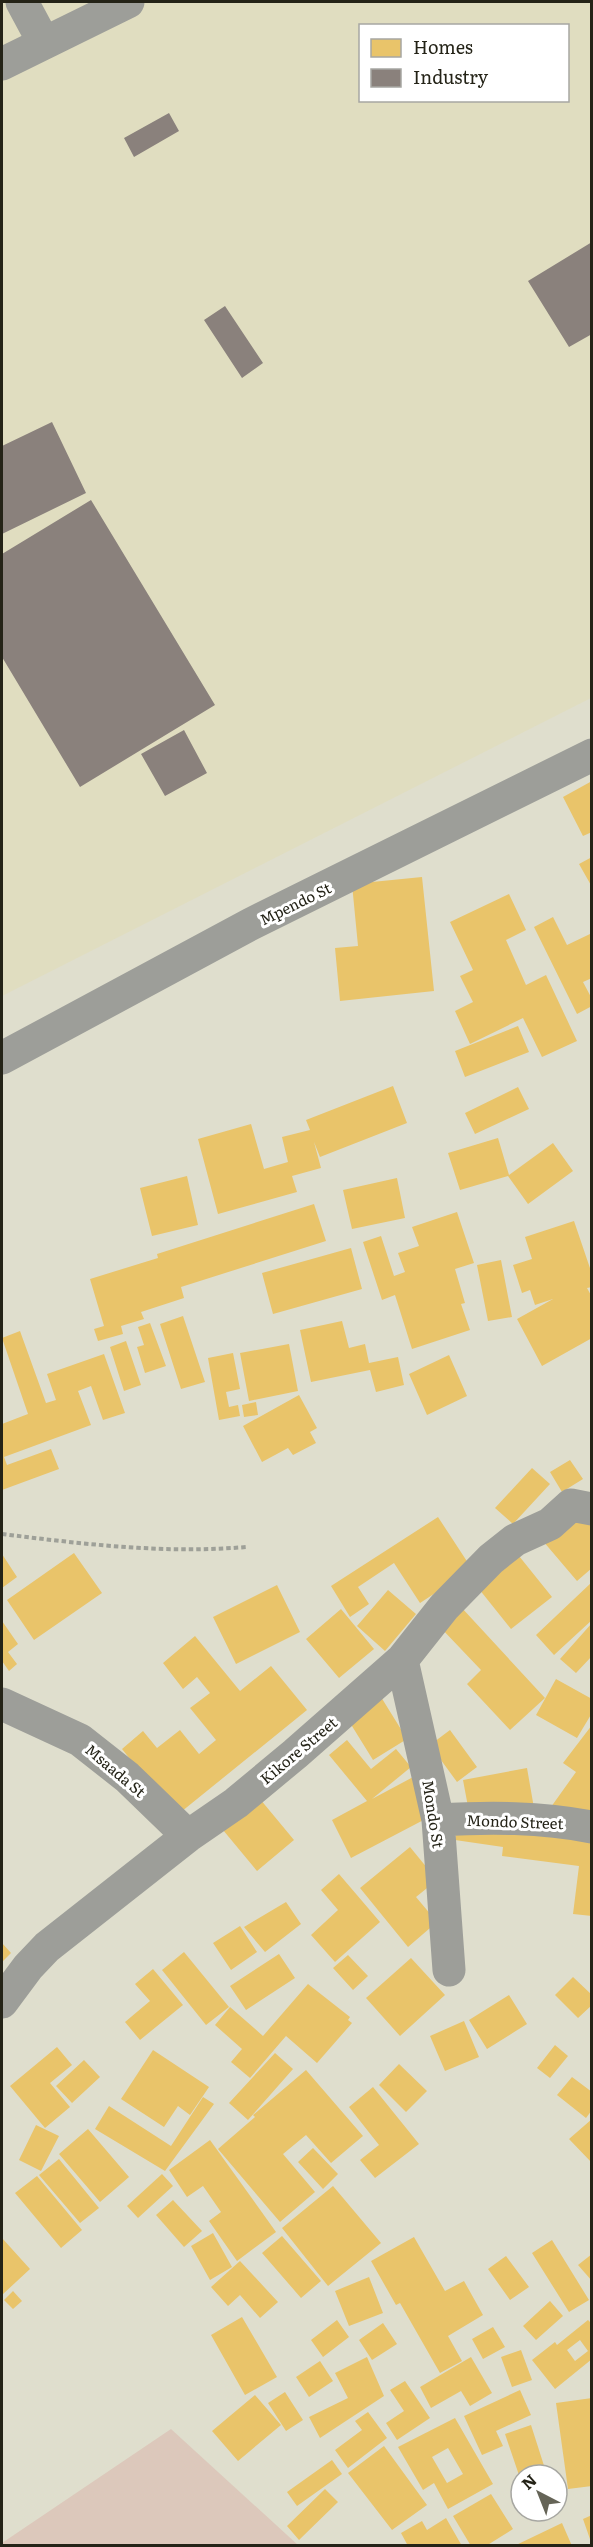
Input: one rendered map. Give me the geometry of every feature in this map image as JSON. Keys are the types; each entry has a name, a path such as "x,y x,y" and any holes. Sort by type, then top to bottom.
{"street":[{"path":"22,2 44,43"},
{"path":"2,64 128,2"},
{"name":"Mpendo St","path":"2,1058 251,924 591,755"},
{"name":"Kikore Street","path":"2,2002 47,1947 188,1836 236,1803 402,1660 444,1607 491,1560 515,1540 550,1524 571,1505 591,1509"},
{"name":"Mondo St","path":"402,1660 438,1820 449,1970"},
{"name":"Msaada St","path":"2,1704 80,1740 127,1777 188,1836"},
{"name":"Mondo Street","path":"438,1820 504,1818 558,1820 591,1827"}],"path":[{"path":"2,1534 124,1549 211,1550 246,1547"}],"shaded area":[{"path":"2,2 591,2 591,698 2,996"},
{"path":"171,2429 298,2545 2,2545 2,2543"}],"building: Homes":[{"path":"592,781 592,832 583,836 563,797"},
{"path":"592,857 592,887 579,864"},
{"path":"422,877 434,991 340,1001 335,948 358,946 352,884"},
{"path":"509,894 526,930 506,940 526,985 546,975 577,1041 542,1057 523,1018 470,1044 455,1011 473,1002 460,976 473,970 450,922"},
{"path":"553,917 567,945 590,934 592,938 592,978 583,982 592,999 592,1006 577,1014 534,927"},
{"path":"518,1026 529,1052 465,1077 455,1051"},
{"path":"393,1086 407,1123 320,1157 314,1142 321,1168 292,1176 297,1192 218,1214 198,1139 251,1124 264,1169 288,1162 282,1137 310,1130 306,1120"},
{"path":"518,1087 529,1109 475,1134 465,1113"},
{"path":"498,1138 509,1175 553,1143 573,1171 528,1204 508,1176 460,1190 448,1153"},
{"path":"187,1176 198,1225 152,1236 140,1188"},
{"path":"397,1178 405,1218 352,1229 343,1190"},
{"path":"314,1204 326,1241 181,1287 184,1298 141,1312 144,1319 121,1326 123,1334 98,1341 94,1329 104,1326 90,1279 158,1258 157,1254"},
{"path":"457,1212 474,1263 455,1269 465,1303 461,1304 470,1330 412,1349 395,1295 382,1300 363,1242 381,1236 394,1276 405,1272 398,1253 419,1246 412,1227"},
{"path":"574,1221 592,1274 592,1287 587,1288 592,1297 592,1338 542,1366 517,1319 553,1299 535,1305 530,1290 522,1293 513,1265 532,1259 525,1237"},
{"path":"351,1248 362,1289 273,1314 262,1273"},
{"path":"501,1260 512,1317 488,1321 477,1265"},
{"path":"183,1316 205,1382 181,1389 160,1324"},
{"path":"342,1321 349,1348 365,1344 369,1363 398,1357 404,1385 376,1392 370,1370 311,1382 300,1330"},
{"path":"150,1323 166,1366 145,1373 137,1347 144,1345 138,1327"},
{"path":"20,1331 46,1403 56,1400 47,1374 104,1354 125,1413 103,1420 91,1386 78,1391 91,1425 4,1457 7,1465 51,1449 59,1469 2,1490 2,1424 28,1414 2,1338"},
{"path":"126,1341 141,1385 124,1391 110,1347"},
{"path":"289,1344 298,1391 249,1401 240,1353"},
{"path":"233,1353 240,1389 226,1392 229,1407 238,1405 240,1416 219,1420 208,1358"},
{"path":"449,1355 467,1396 427,1415 409,1374"},
{"path":"299,1395 317,1428 310,1432 316,1443 293,1455 288,1448 262,1462 243,1426"},
{"path":"256,1402 258,1415 244,1417 242,1405"},
{"path":"570,1460 583,1479 562,1492 550,1472"},
{"path":"532,1468 550,1484 513,1524 495,1508"},
{"path":"580,1510 592,1524 592,1568 577,1581 543,1541"},
{"path":"438,1517 472,1569 420,1603 394,1563 358,1587 369,1604 350,1617 331,1586"},
{"path":"515,1551 552,1597 511,1629 475,1584"},
{"path":"74,1553 102,1593 34,1640 7,1600"},
{"path":"2,1554 17,1577 2,1588"},
{"path":"592,1582 592,1620 554,1655 536,1635"},
{"path":"277,1585 300,1632 236,1664 213,1617"},
{"path":"388,1590 416,1614 385,1651 357,1626"},
{"path":"461,1607 545,1698 510,1730 467,1684 481,1670 440,1627"},
{"path":"341,1609 374,1649 339,1678 306,1639"},
{"path":"2,1621 18,1644 8,1652 17,1664 9,1671 2,1661"},
{"path":"592,1623 592,1656 576,1673 560,1659"},
{"path":"195,1636 240,1691 271,1666 307,1710 176,1816 122,1749 143,1731 157,1748 180,1730 199,1754 216,1740 190,1708 210,1693 197,1677 183,1689 163,1663"},
{"path":"556,1679 592,1699 592,1713 577,1738 536,1715"},
{"path":"381,1697 407,1739 373,1760 347,1718"},
{"path":"592,1725 592,1916 573,1914 579,1866 502,1856 503,1847 455,1840 459,1811 469,1812 463,1780 527,1768 534,1808 551,1807 576,1772 563,1763"},
{"path":"450,1730 477,1767 457,1782 430,1745"},
{"path":"347,1740 371,1769 396,1749 411,1767 372,1799 415,1776 435,1814 351,1858 332,1820 367,1801 329,1755"},
{"path":"260,1799 294,1840 257,1871 223,1830"},
{"path":"410,1847 437,1880 416,1897 437,1922 408,1947 360,1888"},
{"path":"339,1874 380,1922 335,1962 311,1935 338,1910 321,1890"},
{"path":"286,1902 301,1924 265,1952 244,1927"},
{"path":"240,1926 257,1952 231,1970 213,1943"},
{"path":"2,1943 11,1953 2,1962"},
{"path":"184,1952 229,2007 206,2025 162,1970"},
{"path":"279,1954 295,1978 246,2010 230,1986"},
{"path":"348,1955 368,1976 353,1990 333,1968"},
{"path":"411,1958 445,1995 400,2036 366,1998"},
{"path":"153,1969 183,2005 140,2040 125,2022 150,2001 135,1984"},
{"path":"573,1977 592,1995 592,2005 578,2018 555,1995"},
{"path":"308,1984 350,2017 348,2020 352,2023 317,2063 286,2036 250,2078 231,2062 242,2049 215,2025 230,2007 263,2036"},
{"path":"509,1995 527,2024 487,2049 469,2020"},
{"path":"464,2021 479,2057 445,2071 430,2036"},
{"path":"555,2045 568,2056 550,2078 537,2068"},
{"path":"57,2047 72,2065 50,2083 70,2107 45,2128 10,2086"},
{"path":"153,2050 209,2087 190,2115 178,2106 164,2127 121,2099"},
{"path":"275,2053 293,2069 248,2120 229,2103"},
{"path":"84,2060 100,2077 72,2103 56,2086"},
{"path":"399,2064 427,2091 406,2112 379,2085"},
{"path":"306,2070 363,2136 331,2163 306,2135 283,2154 315,2192 280,2222 218,2149 255,2117 253,2115"},
{"path":"572,2077 592,2092 592,2110 586,2118 557,2095"},
{"path":"373,2087 419,2144 375,2178 360,2160 379,2145 349,2107"},
{"path":"203,2097 214,2104 165,2171 95,2129 109,2106 171,2146"},
{"path":"592,2119 592,2163 569,2139"},
{"path":"36,2125 59,2136 41,2171 19,2160"},
{"path":"88,2129 129,2177 100,2202 59,2154"},
{"path":"210,2140 276,2232 237,2261 209,2221 221,2212 203,2186 187,2197 169,2170"},
{"path":"313,2148 338,2174 323,2189 298,2162"},
{"path":"59,2159 99,2208 80,2223 39,2175"},
{"path":"162,2174 173,2186 138,2218 127,2206"},
{"path":"37,2176 82,2230 61,2248 15,2193"},
{"path":"333,2186 381,2243 328,2286 282,2228"},
{"path":"173,2200 202,2231 184,2247 156,2215"},
{"path":"213,2233 232,2267 210,2280 191,2246"},
{"path":"282,2236 321,2281 301,2298 262,2253"},
{"path":"414,2237 445,2291 464,2281 483,2315 448,2336 462,2361 440,2373 400,2303 396,2305 371,2261"},
{"path":"2,2238 30,2269 2,2295"},
{"path":"552,2240 589,2300 569,2312 532,2253"},
{"path":"592,2254 592,2281 578,2265"},
{"path":"506,2256 529,2287 510,2300 488,2269"},
{"path":"240,2261 278,2302 260,2318 240,2295 228,2306 211,2287"},
{"path":"369,2277 383,2313 349,2326 335,2291"},
{"path":"13,2291 22,2301 13,2309 4,2300"},
{"path":"550,2301 563,2316 536,2340 523,2326"},
{"path":"242,2317 277,2377 245,2395 211,2335"},
{"path":"337,2320 349,2337 323,2357 311,2340"},
{"path":"588,2320 592,2324 592,2359 555,2389 532,2360 555,2342 557,2345","holes":["580,2340 588,2351 575,2361 567,2350"]},
{"path":"383,2323 397,2344 372,2360 359,2340"},
{"path":"493,2327 505,2347 483,2359 472,2339"},
{"path":"521,2350 532,2380 512,2387 501,2357"},
{"path":"367,2357 384,2396 320,2438 309,2417 348,2398 335,2373"},
{"path":"471,2357 492,2393 470,2406 461,2391 431,2408 420,2387"},
{"path":"320,2361 333,2381 309,2397 296,2377"},
{"path":"405,2381 430,2418 397,2440 386,2423 404,2411 390,2390"},
{"path":"520,2390 531,2415 496,2431 503,2446 482,2455 464,2416"},
{"path":"285,2392 303,2420 286,2431 268,2403"},
{"path":"255,2395 281,2425 238,2461 212,2431"},
{"path":"592,2398 592,2486 569,2489 569,2463 564,2463 556,2403"},
{"path":"368,2412 387,2438 348,2468 335,2450 362,2430 355,2421"},
{"path":"455,2418 493,2484 448,2509 434,2483 423,2490 398,2447","holes":["448,2448 463,2474 447,2483 432,2457"]},
{"path":"531,2425 543,2463 515,2463 505,2434"},
{"path":"384,2446 427,2505 392,2530 348,2473"},
{"path":"332,2460 342,2474 297,2506 287,2492"},
{"path":"325,2489 338,2502 299,2540 287,2526"},
{"path":"491,2494 513,2529 486,2546 471,2546 453,2516"},
{"path":"592,2515 592,2542 591,2542 583,2519"},
{"path":"446,2518 462,2546 408,2546 401,2533 422,2521 427,2530"},
{"path":"562,2523 572,2546 514,2546"}],"building: Industry":[{"path":"169,113 179,131 134,157 124,138"},
{"path":"592,242 592,334 569,347 528,281"},
{"path":"225,306 263,363 242,378 204,320"},
{"path":"52,422 86,493 2,534 2,446"},
{"path":"91,500 215,705 80,787 2,657 2,554"},
{"path":"184,730 207,773 165,796 141,754"}]}
